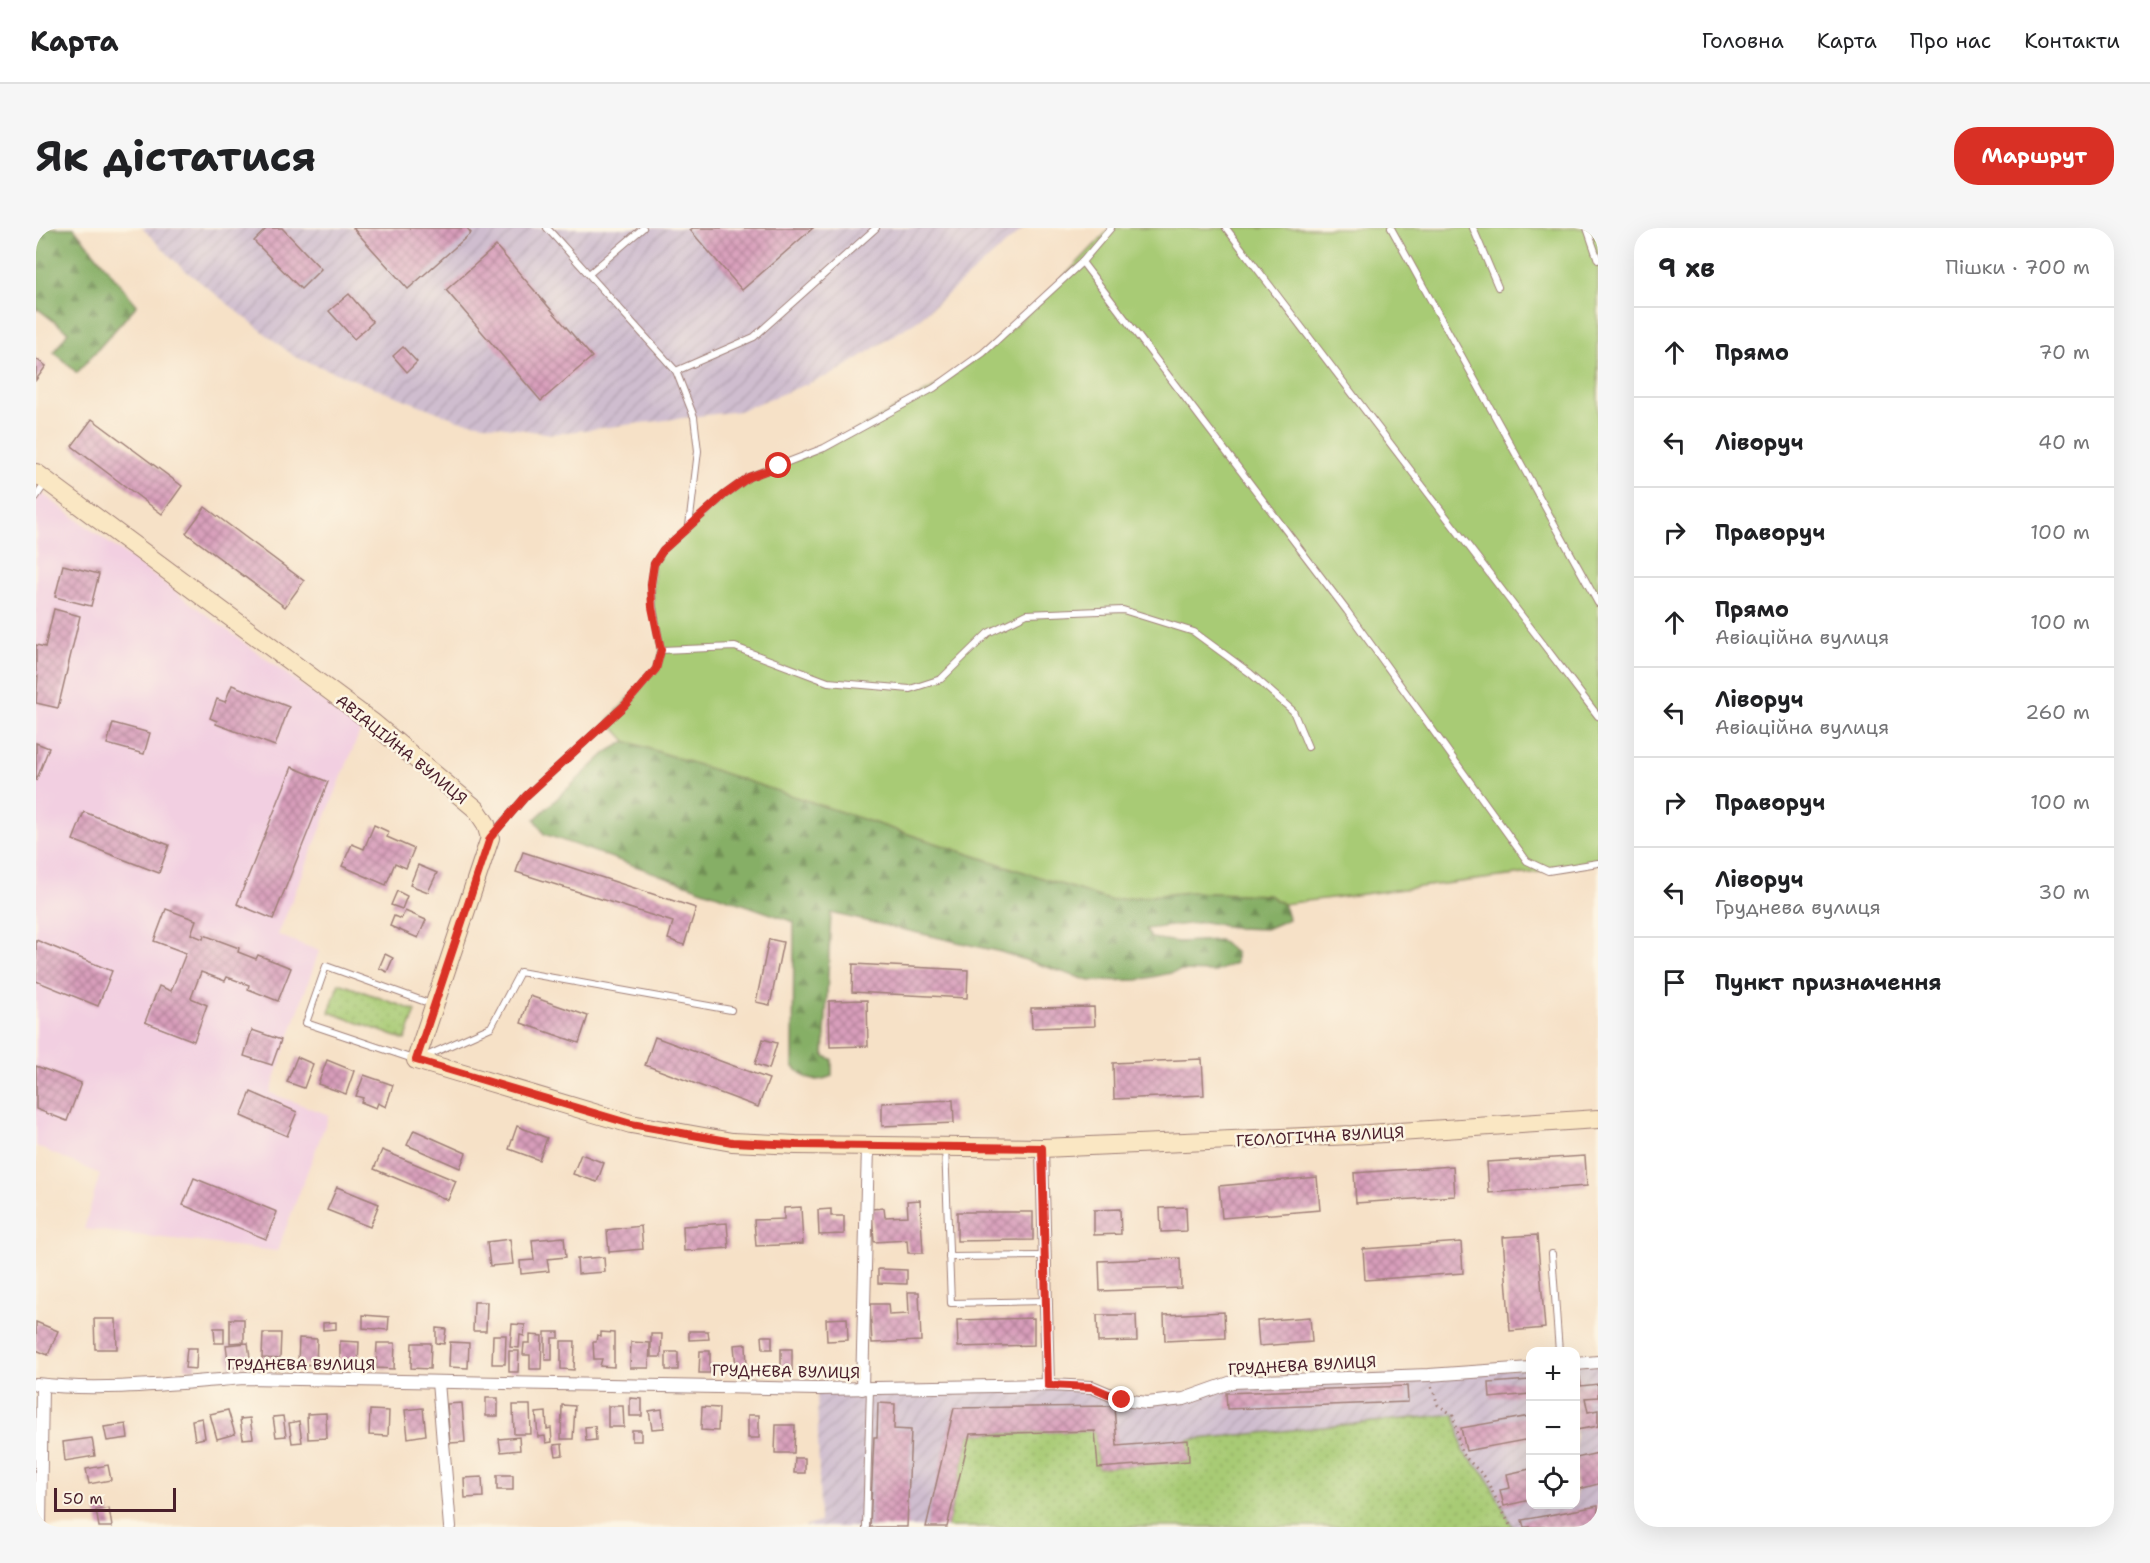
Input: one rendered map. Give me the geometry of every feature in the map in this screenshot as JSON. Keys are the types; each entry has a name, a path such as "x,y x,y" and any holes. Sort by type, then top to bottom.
{"street":[{"name":"АВІАЦІЙНА ВУЛИЦЯ","path":"41,477 372,723 476,809 486,824 490,838"},
{"path":"490,838 416,1060 631,1124 732,1142 1042,1148 1048,1385"},
{"name":"ГЕОЛОГІЧНА ВУЛИЦЯ","path":"1042,1148 1353,1136 1598,1119"},
{"path":"866,1388 868,1146"},
{"path":"1580,1364 1598,1362"},
{"name":"ГРУДНЕВА ВУЛИЦЯ","path":"39,1384 162,1384 244,1378 866,1388 1048,1385 1092,1387 1122,1400 1147,1403 1184,1399 1232,1382 1429,1375 1526,1368"},
{"path":"438,1382 450,1527"},
{"path":"39,1384 40,1527"}],"lane":[{"path":"547,228 676,371 694,417 698,451 688,527"},
{"path":"589,274 643,228"},
{"path":"676,371 754,337 876,228"},
{"path":"490,838 526,796 625,705 656,669 661,650 652,607 651,584 654,564 663,550 724,495 749,477 824,448 934,388 983,353 1083,262 1111,228"},
{"path":"1226,228 1598,716"},
{"path":"1391,228 1598,603"},
{"path":"1473,228 1498,287"},
{"path":"1587,228 1598,260"},
{"path":"1083,262 1347,611 1527,861 1548,872 1598,863"},
{"path":"36,497 41,477"},
{"path":"661,650 735,647 828,682 910,689 941,679 988,633 1027,614 1123,610 1194,632 1250,673 1293,711 1308,747"},
{"path":"434,1005 326,966 306,1023 416,1060 491,1027 520,972 731,1010"},
{"path":"945,1147 951,1303 1046,1301"},
{"path":"1552,1254 1559,1347"},
{"path":"949,1257 1045,1256"},
{"path":"866,1388 866,1527"}],"path":[{"path":"1429,1375 1438,1405 1453,1415 1461,1453 1484,1476 1511,1527"}],"shaded area":[{"path":"142,228 1024,228 919,319 837,372 739,411 552,434 458,420 295,357 180,266"},
{"path":"36,489 361,729 278,935 319,951 270,1093 329,1115 277,1251 84,1229 100,1174 36,1146"},
{"path":"1598,1362 1598,1527 1513,1527 1485,1474 1463,1452 1455,1415 1188,1441 1189,1461 1098,1468 1094,1431 947,1527 804,1527 820,1522 817,1389 1048,1385 1147,1403 1232,1382 1526,1368 1526,1509 1580,1509 1580,1364"}],"green space":[{"path":"36,228 74,228 137,305 77,373 54,352 68,332 38,309 36,310"},
{"path":"1111,228 1598,228 1598,863 1283,904 1269,895 1189,892 1109,900 626,741 608,721 656,669 661,650 653,607 654,564 663,550 749,477 824,448 934,388 983,353 1033,309"},
{"path":"626,741 1109,900 1189,892 1269,895 1283,904 1289,919 1266,929 1237,928 1205,922 1146,929 1151,938 1178,942 1219,940 1236,953 1236,963 1215,972 1180,971 1138,980 1090,981 1001,952 831,913 824,1056 832,1059 832,1076 819,1080 810,1079 793,1066 794,922 544,834 535,819 607,752"},
{"path":"339,983 416,1011 405,1040 329,1012"},
{"path":"1455,1414 1463,1452 1485,1474 1513,1527 947,1527 970,1434 1095,1431 1098,1468 1189,1461 1188,1440"}],"building":[{"path":"267,228 282,228 321,269 301,289 254,241"},
{"path":"353,228 467,228 471,233 408,289"},
{"path":"693,228 813,228 742,290 690,230"},
{"path":"496,246 592,357 541,401 446,290"},
{"path":"349,294 373,322 354,339 329,311"},
{"path":"403,347 417,362 407,372 393,356"},
{"path":"36,359 46,366 36,380"},
{"path":"92,419 182,486 162,514 72,446"},
{"path":"205,507 304,581 285,607 186,533"},
{"path":"63,565 99,574 91,606 55,597"},
{"path":"54,609 80,616 58,708 36,703 38,676 36,676 36,645 45,647"},
{"path":"232,685 289,707 275,746 216,724 217,721 210,718 217,699 225,702"},
{"path":"113,723 150,733 144,754 107,744"},
{"path":"36,743 49,748 36,781"},
{"path":"292,767 328,782 273,919 237,904"},
{"path":"84,812 169,845 159,873 73,840"},
{"path":"374,825 389,832 387,837 414,849 406,868 395,863 386,885 342,866 352,844 364,849"},
{"path":"523,852 696,908 684,945 668,939 673,922 516,872"},
{"path":"418,865 437,873 428,892 410,885"},
{"path":"397,891 407,896 402,909 391,905"},
{"path":"166,909 196,920 191,934 203,939 204,935 239,948 238,952 256,959 258,955 291,968 278,1001 248,989 249,985 227,977 225,981 201,972 191,998 207,1005 194,1041 145,1022 159,986 171,991 186,953 154,941"},
{"path":"405,911 426,920 418,938 390,926 394,916 401,919"},
{"path":"769,939 783,942 770,1005 756,1002"},
{"path":"36,940 112,971 98,1006 36,981"},
{"path":"385,954 393,958 387,972 379,968"},
{"path":"853,964 968,970 967,998 852,992"},
{"path":"530,996 588,1016 579,1043 521,1023"},
{"path":"867,1000 868,1046 830,1047 829,1001"},
{"path":"1094,1007 1095,1026 1032,1028 1031,1008"},
{"path":"252,1030 281,1040 272,1065 244,1056"},
{"path":"655,1037 769,1079 758,1107 645,1065"},
{"path":"763,1039 777,1043 769,1069 755,1064"},
{"path":"297,1057 313,1064 304,1088 287,1082"},
{"path":"1202,1059 1204,1095 1114,1099 1113,1063"},
{"path":"327,1060 354,1071 346,1094 318,1084"},
{"path":"36,1066 81,1083 67,1121 36,1109"},
{"path":"364,1075 393,1085 386,1107 378,1103 376,1108 361,1102 363,1098 356,1096"},
{"path":"251,1092 297,1112 287,1136 241,1116"},
{"path":"953,1100 954,1123 882,1126 882,1103"},
{"path":"517,1126 547,1138 539,1160 509,1149"},
{"path":"414,1130 466,1153 460,1168 407,1145"},
{"path":"382,1150 456,1181 448,1200 374,1169"},
{"path":"581,1154 604,1163 597,1182 573,1174"},
{"path":"1585,1156 1587,1186 1489,1193 1487,1162"},
{"path":"1453,1166 1455,1196 1356,1203 1354,1173"},
{"path":"1317,1177 1320,1210 1222,1218 1219,1186"},
{"path":"194,1178 277,1212 266,1239 183,1205"},
{"path":"337,1187 379,1204 370,1227 327,1210"},
{"path":"920,1200 923,1253 908,1253 907,1240 874,1242 872,1209 884,1208 885,1217 908,1216 907,1201"},
{"path":"801,1207 803,1244 756,1246 754,1220 784,1219 784,1208"},
{"path":"1186,1207 1187,1231 1161,1232 1160,1208"},
{"path":"831,1209 831,1216 844,1216 844,1234 819,1235 818,1210"},
{"path":"1120,1209 1121,1234 1094,1235 1094,1210"},
{"path":"957,1212 1033,1212 1033,1240 957,1241"},
{"path":"727,1223 729,1248 684,1251 683,1226"},
{"path":"641,1226 643,1249 609,1252 607,1230"},
{"path":"1537,1235 1545,1328 1510,1331 1503,1237"},
{"path":"564,1237 566,1257 547,1259 549,1271 521,1274 520,1261 534,1260 532,1240"},
{"path":"510,1239 513,1264 490,1266 487,1242"},
{"path":"1461,1242 1463,1273 1365,1280 1363,1249"},
{"path":"604,1257 605,1272 578,1274 577,1259"},
{"path":"1180,1258 1181,1288 1100,1291 1099,1261"},
{"path":"878,1269 907,1270 907,1284 878,1283"},
{"path":"908,1292 919,1292 921,1341 872,1343 870,1304 888,1304 889,1315 909,1314"},
{"path":"474,1302 487,1302 486,1331 473,1331"},
{"path":"1224,1312 1225,1338 1165,1341 1164,1315"},
{"path":"363,1315 389,1317 388,1330 363,1328"},
{"path":"1097,1315 1136,1315 1137,1341 1098,1342"},
{"path":"1310,1317 1312,1342 1259,1346 1257,1321"},
{"path":"847,1318 848,1340 827,1341 826,1319"},
{"path":"1034,1318 1034,1345 958,1347 957,1320"},
{"path":"94,1319 116,1319 117,1349 95,1349"},
{"path":"230,1319 244,1319 244,1342 230,1343"},
{"path":"36,1322 58,1331 48,1355 36,1350"},
{"path":"336,1322 336,1329 323,1330 323,1323"},
{"path":"512,1324 525,1325 524,1336 520,1335 519,1348 510,1347"},
{"path":"214,1328 224,1328 224,1343 215,1343"},
{"path":"436,1328 446,1329 444,1344 436,1343"},
{"path":"689,1331 708,1331 709,1339 689,1340"},
{"path":"545,1332 559,1332 559,1338 552,1338 552,1360 545,1360"},
{"path":"601,1332 614,1333 614,1367 600,1366 602,1359 594,1359 593,1342 596,1342 597,1335 601,1336"},
{"path":"263,1333 281,1333 280,1359 262,1358"},
{"path":"651,1334 662,1334 661,1357 651,1357"},
{"path":"493,1335 506,1335 505,1364 492,1364"},
{"path":"530,1335 542,1336 541,1369 530,1369 530,1355 523,1355 524,1343 530,1343"},
{"path":"762,1336 772,1336 772,1349 763,1349"},
{"path":"299,1338 317,1339 316,1365 298,1364"},
{"path":"340,1341 359,1342 358,1367 340,1366"},
{"path":"561,1341 575,1341 574,1370 561,1369"},
{"path":"450,1342 469,1343 468,1368 449,1367"},
{"path":"631,1342 650,1343 649,1368 630,1368"},
{"path":"248,1343 251,1365 229,1368 226,1345"},
{"path":"377,1343 395,1343 394,1369 376,1368"},
{"path":"412,1343 431,1343 430,1369 411,1368"},
{"path":"746,1344 747,1368 736,1368 734,1345"},
{"path":"187,1348 197,1348 196,1369 185,1368"},
{"path":"781,1349 792,1349 792,1371 781,1371"},
{"path":"509,1351 519,1351 518,1372 509,1372"},
{"path":"700,1351 710,1351 710,1373 699,1373"},
{"path":"666,1352 678,1352 678,1370 666,1370"},
{"path":"1580,1377 1581,1386 1598,1384 1598,1397 1585,1398 1588,1412 1598,1410 1598,1426 1580,1429"},
{"path":"1526,1380 1526,1394 1490,1398 1489,1383"},
{"path":"1407,1386 1408,1402 1227,1409 1226,1393"},
{"path":"486,1398 498,1398 498,1416 486,1416"},
{"path":"630,1398 642,1399 642,1416 630,1416"},
{"path":"462,1403 465,1442 450,1443 447,1404"},
{"path":"878,1403 895,1404 894,1429 911,1430 907,1527 870,1527 874,1437 877,1437"},
{"path":"513,1405 530,1405 531,1434 514,1434"},
{"path":"562,1405 575,1406 573,1439 561,1439"},
{"path":"608,1406 623,1406 624,1427 608,1427"},
{"path":"1114,1406 1117,1446 1188,1440 1189,1461 1098,1468 1095,1431 970,1434 947,1527 926,1527 954,1408"},
{"path":"702,1407 719,1408 718,1431 701,1430"},
{"path":"423,1408 426,1435 408,1438 405,1410"},
{"path":"662,1409 664,1428 652,1429 649,1411"},
{"path":"228,1410 235,1434 217,1439 210,1414"},
{"path":"370,1410 389,1411 388,1436 369,1435"},
{"path":"546,1412 547,1429 551,1428 552,1442 546,1443 545,1436 538,1437 536,1413"},
{"path":"326,1413 327,1438 308,1439 307,1414"},
{"path":"748,1415 759,1415 759,1438 748,1438"},
{"path":"283,1416 286,1436 276,1437 273,1417"},
{"path":"1526,1417 1526,1440 1466,1451 1461,1428"},
{"path":"202,1418 205,1438 195,1440 192,1420"},
{"path":"250,1418 253,1438 243,1439 240,1419"},
{"path":"299,1421 302,1442 292,1443 289,1423"},
{"path":"126,1424 128,1438 107,1441 104,1427"},
{"path":"776,1425 795,1425 794,1453 775,1453"},
{"path":"595,1426 596,1440 586,1441 585,1427"},
{"path":"632,1430 641,1430 641,1441 632,1441"},
{"path":"519,1437 520,1450 501,1452 499,1439"},
{"path":"92,1438 95,1456 65,1461 63,1442"},
{"path":"562,1444 563,1455 556,1456 554,1445"},
{"path":"1598,1453 1598,1484 1580,1489 1580,1457"},
{"path":"795,1458 805,1458 805,1473 794,1473"},
{"path":"108,1465 111,1480 89,1484 86,1469"},
{"path":"1526,1470 1526,1501 1504,1506 1500,1490 1510,1488 1507,1474"},
{"path":"497,1475 513,1475 513,1490 497,1490"},
{"path":"482,1477 483,1497 465,1498 464,1478"},
{"path":"1598,1506 1598,1523 1576,1527 1524,1527 1522,1520"},
{"path":"109,1508 112,1527 99,1527 96,1510"}],"route":[{"path":"779,466 749,477 724,495 663,550 654,564 651,584 652,607 661,650 656,669 625,705 526,796 490,838 416,1060 631,1124 732,1142 1042,1148 1048,1385 1092,1387 1122,1400"}]}
